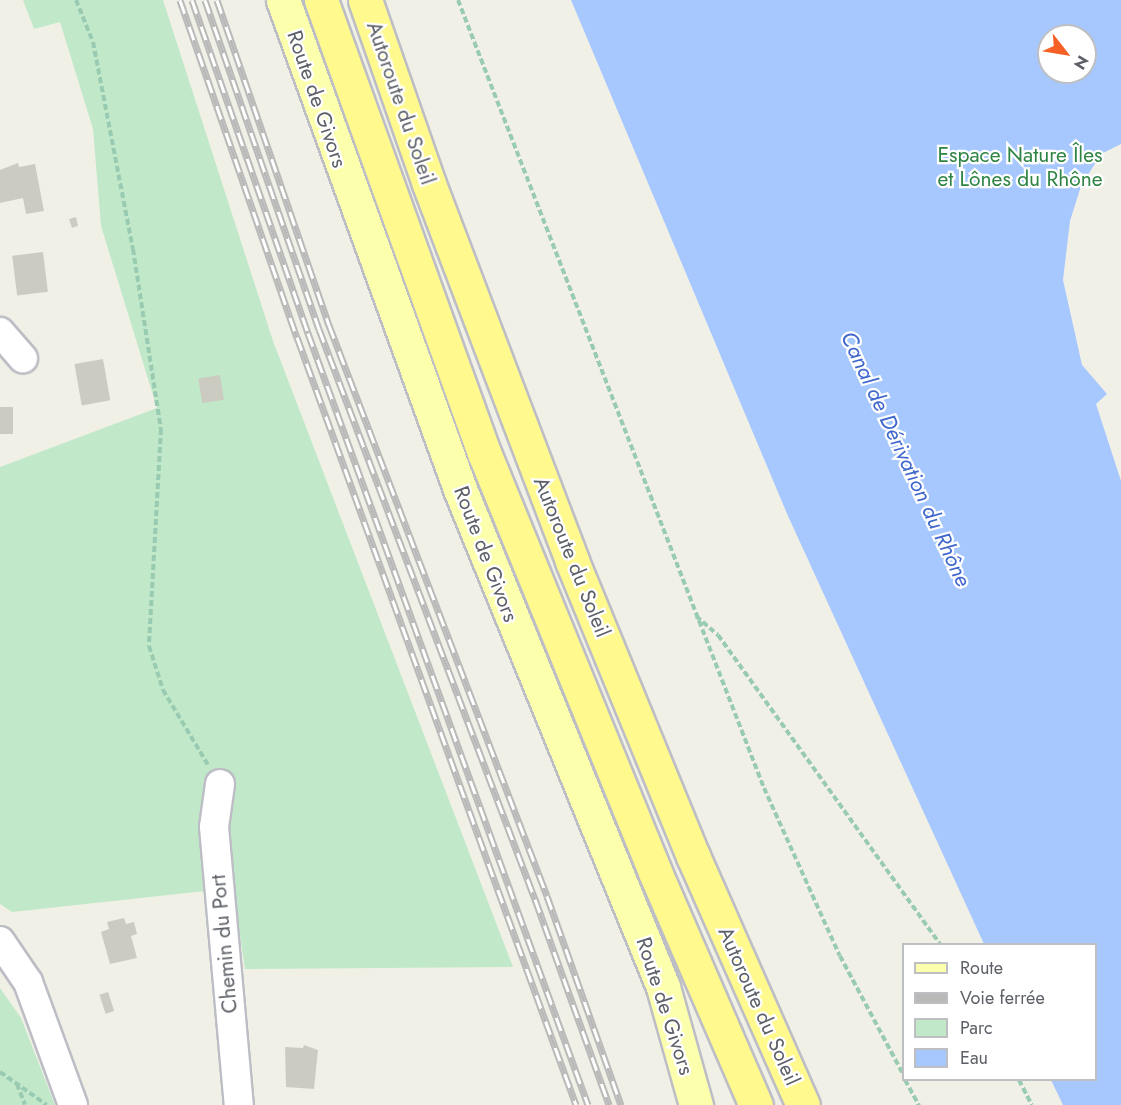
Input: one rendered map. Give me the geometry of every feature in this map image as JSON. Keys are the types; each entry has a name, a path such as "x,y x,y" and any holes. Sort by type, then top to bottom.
{"highway":[{"name":"Autoroute du Soleil","path":"321,0 484,455 646,851 756,1105"},
{"name":"Autoroute du Soleil","path":"365,0 433,195 572,561 681,827 803,1105"}],"main road":[{"name":"Route de Givors","path":"283,0 460,489 663,987 696,1105"}],"street":[{"path":"0,333 22,358"},
{"name":"Chemin du Port","path":"220,784 214,827 239,1105"},
{"path":"0,940 28,982 73,1105"}],"path":[{"path":"76,0 93,42 133,249 161,429 149,646 163,690 220,784"},
{"path":"458,0 696,615 783,830 840,957 902,1074"},
{"path":"696,615 718,635 939,943"},
{"path":"0,1072 47,1105"},
{"path":"906,1081 919,1105"},
{"path":"1020,1081 1032,1105"},
{"path":"16,1083 25,1105"}],"green space":[{"path":"23,0 163,0 273,341 513,967 245,969 233,888 12,912 0,904 0,467 157,408 101,226 93,129 60,22 34,29"},
{"path":"0,988 21,1018 55,1105 0,1105"}],"water":[{"name":"Canal de Dérivation du Rhône","path":"571,0 1121,0 1121,144 1101,154 1081,186 1070,221 1063,280 1082,365 1107,394 1096,404 1121,481 1121,1105 1063,1105 1051,1081 1097,1081 1097,943 984,943 788,516"}],"building":[{"path":"18,163 19,167 35,164 44,211 26,214 23,198 0,203 0,170"},
{"path":"76,217 78,226 72,228 69,219"},
{"path":"43,252 48,292 17,295 12,256"},
{"path":"103,359 110,400 82,405 74,364"},
{"path":"220,375 224,400 202,403 198,378"},
{"path":"0,407 13,407 13,434 0,434"},
{"path":"124,918 126,924 134,922 137,934 131,936 137,958 110,964 101,932 109,929 107,922"},
{"path":"108,992 114,1011 106,1014 99,995"},
{"path":"304,1045 318,1050 314,1089 286,1087 285,1047 303,1048"}],"railway":[{"path":"180,0 297,337 576,1105"},
{"path":"192,0 308,333 588,1105"},
{"path":"205,0 319,329 535,899 609,1105"},
{"path":"217,0 329,325 547,896 621,1105"}],"park label":[{"name":"Espace Nature Îles et Lônes du Rhône","path":"1020,167"}]}
